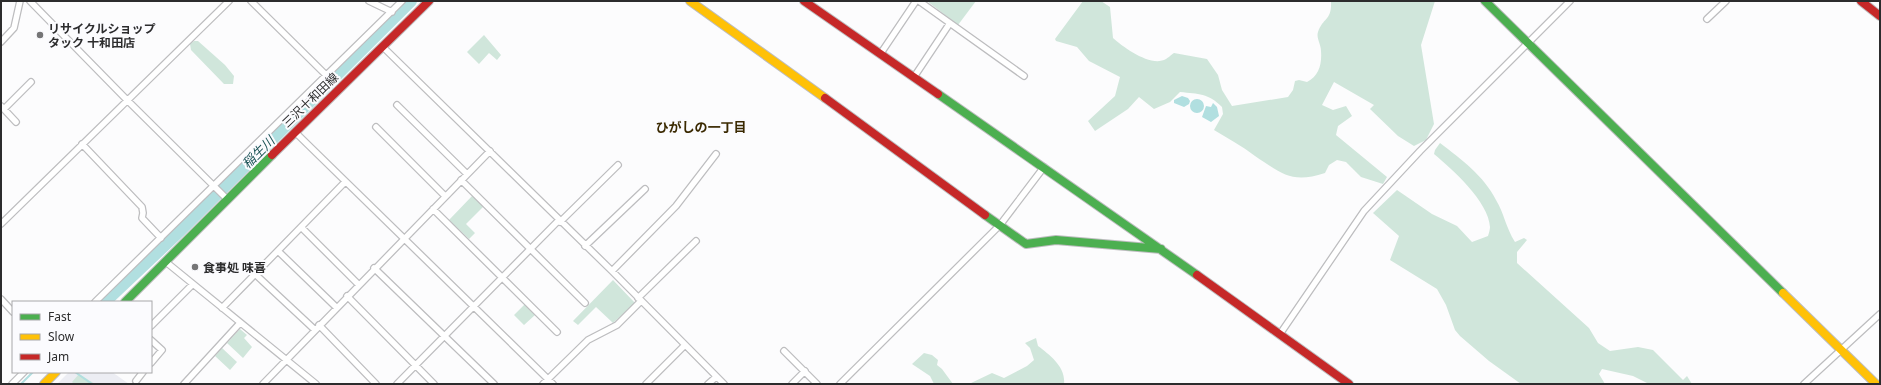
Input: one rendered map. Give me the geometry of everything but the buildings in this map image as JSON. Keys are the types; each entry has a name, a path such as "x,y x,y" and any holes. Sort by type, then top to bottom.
{"street":[{"path":"1,42 14,28 20,1"},
{"path":"30,1 225,197"},
{"path":"1,224 229,1"},
{"path":"251,1 327,76"},
{"path":"369,1 392,12"},
{"path":"96,301 402,1"},
{"name":"三沢十和田線","path":"126,301 166,262 225,197 295,132 429,1"},
{"path":"690,1 1026,244 1056,240 1161,249"},
{"path":"804,1 881,53 1161,249 1349,384"},
{"path":"881,53 918,1 1024,76"},
{"path":"1485,1 1876,384"},
{"path":"1280,334 1364,211 1420,151 1570,1"},
{"path":"1707,19 1726,1"},
{"path":"1861,1 1880,16"},
{"path":"914,77 950,23"},
{"path":"383,47 490,151 559,221 612,271 724,384"},
{"path":"16,122 2,108 31,82"},
{"path":"397,105 467,174"},
{"path":"376,127 445,196"},
{"path":"295,132 473,307 554,384"},
{"path":"82,144 142,207 142,218 161,238"},
{"path":"262,384 403,238 490,151"},
{"path":"612,271 676,206 716,154"},
{"path":"397,384 559,221 618,165"},
{"path":"840,384 1000,225 1044,167"},
{"path":"461,180 585,303"},
{"path":"222,308 345,182"},
{"path":"585,246 645,189"},
{"path":"433,209 557,332"},
{"path":"301,227 358,284"},
{"path":"543,384 588,340 617,326 696,242"},
{"path":"278,251 336,307"},
{"path":"166,262 316,384"},
{"path":"374,268 494,384"},
{"path":"255,274 317,327 376,384"},
{"path":"152,325 193,284"},
{"path":"347,296 434,384"},
{"path":"1,300 12,311"},
{"path":"1804,384 1880,314"},
{"path":"184,384 240,323"},
{"path":"152,341 162,350 152,362"},
{"path":"646,384 685,345"},
{"path":"784,351 817,384"},
{"path":"792,384 805,371"},
{"path":"12,384 23,373"},
{"path":"44,384 55,373"},
{"path":"136,381 143,373"},
{"path":"708,384 716,376"}],"shaded area":[{"path":"68,373 113,373 129,384 57,384"}],"green space":[{"path":"927,1 976,1 958,25"},
{"path":"1083,1 1101,1 1110,7 1113,38 1137,55 1158,61 1165,59 1174,53 1207,59 1218,75 1222,90 1232,106 1288,97 1293,90 1295,81 1299,80 1307,82 1317,73 1321,60 1321,48 1318,32 1322,24 1329,16 1331,1 1435,1 1421,45 1434,124 1426,140 1414,146 1398,136 1370,109 1374,105 1334,82 1322,105 1333,110 1346,106 1352,116 1338,126 1336,135 1387,177 1383,184 1361,177 1346,162 1337,160 1329,165 1325,173 1314,176 1304,178 1295,177 1280,172 1240,145 1214,130 1223,114 1222,107 1212,99 1198,94 1180,92 1170,102 1154,109 1139,97 1128,109 1095,131 1088,121 1115,96 1120,77 1089,61 1077,47 1056,41 1055,39"},
{"path":"484,35 501,55 497,60 489,53 479,64 467,52"},
{"path":"194,41 198,41 225,65 234,76 233,84 224,84 191,50 190,44"},
{"path":"1440,143 1471,168 1485,183 1499,205 1515,242 1524,238 1527,240 1517,252 1517,263 1589,328 1598,343 1610,351 1638,347 1653,350 1683,380 1687,376 1692,384 1649,384 1633,376 1602,369 1599,374 1605,384 1521,384 1489,361 1460,336 1455,330 1446,305 1437,289 1390,260 1399,236 1373,213 1397,190 1432,214 1457,226 1472,242 1488,236 1490,227 1488,217 1477,197 1450,168 1434,154"},
{"path":"473,195 484,206 466,224 475,233 469,239 449,220"},
{"path":"613,280 635,303 613,323 596,307 578,325 573,321"},
{"path":"525,304 535,315 524,325 514,315"},
{"path":"240,329 247,335 244,338 252,347 243,358 227,343"},
{"path":"1036,338 1038,346 1052,357 1060,367 1064,378 1064,384 969,384 992,373 1004,378 1027,366 1034,360 1030,348 1025,343"},
{"path":"222,348 237,362 230,370 215,356"},
{"path":"924,353 932,355 938,360 937,365 942,369 953,384 934,384 930,376 912,364"},
{"path":"79,374 95,384 74,384 72,382"}],"water":[{"path":"1182,96 1188,98 1190,101 1189,104 1184,107 1174,103 1174,100"},
{"path":"1197,99 1202,101 1204,106 1202,111 1197,113 1192,111 1190,106 1192,101"},
{"path":"1213,103 1217,107 1219,116 1211,122 1202,117 1206,106 1211,107"}],"waterway":[{"name":"稲生川","path":"106,301 179,232 411,1"},
{"name":"稲生川","path":"21,384 32,373"},
{"path":"76,373 92,384"}],"traffic: fast":[{"path":"1485,1 1783,293"},
{"path":"938,94 1197,275"},
{"path":"126,301 272,155"},
{"path":"985,215 1026,244 1056,240 1161,249"}],"traffic: slow":[{"path":"690,1 825,98"},
{"path":"1783,293 1876,384"},
{"path":"44,384 55,373"}],"traffic: jam":[{"path":"272,155 429,1"},
{"path":"804,1 938,94"},
{"path":"1861,1 1880,16"},
{"path":"825,98 985,215"},
{"path":"1197,275 1349,384"}],"place":[{"name":"リサイクルショップ タック 十和田店","path":"40,35"},
{"name":"食事処 味喜","path":"195,267"}],"district":[{"name":"ひがしの一丁目","path":"701,127"}]}
